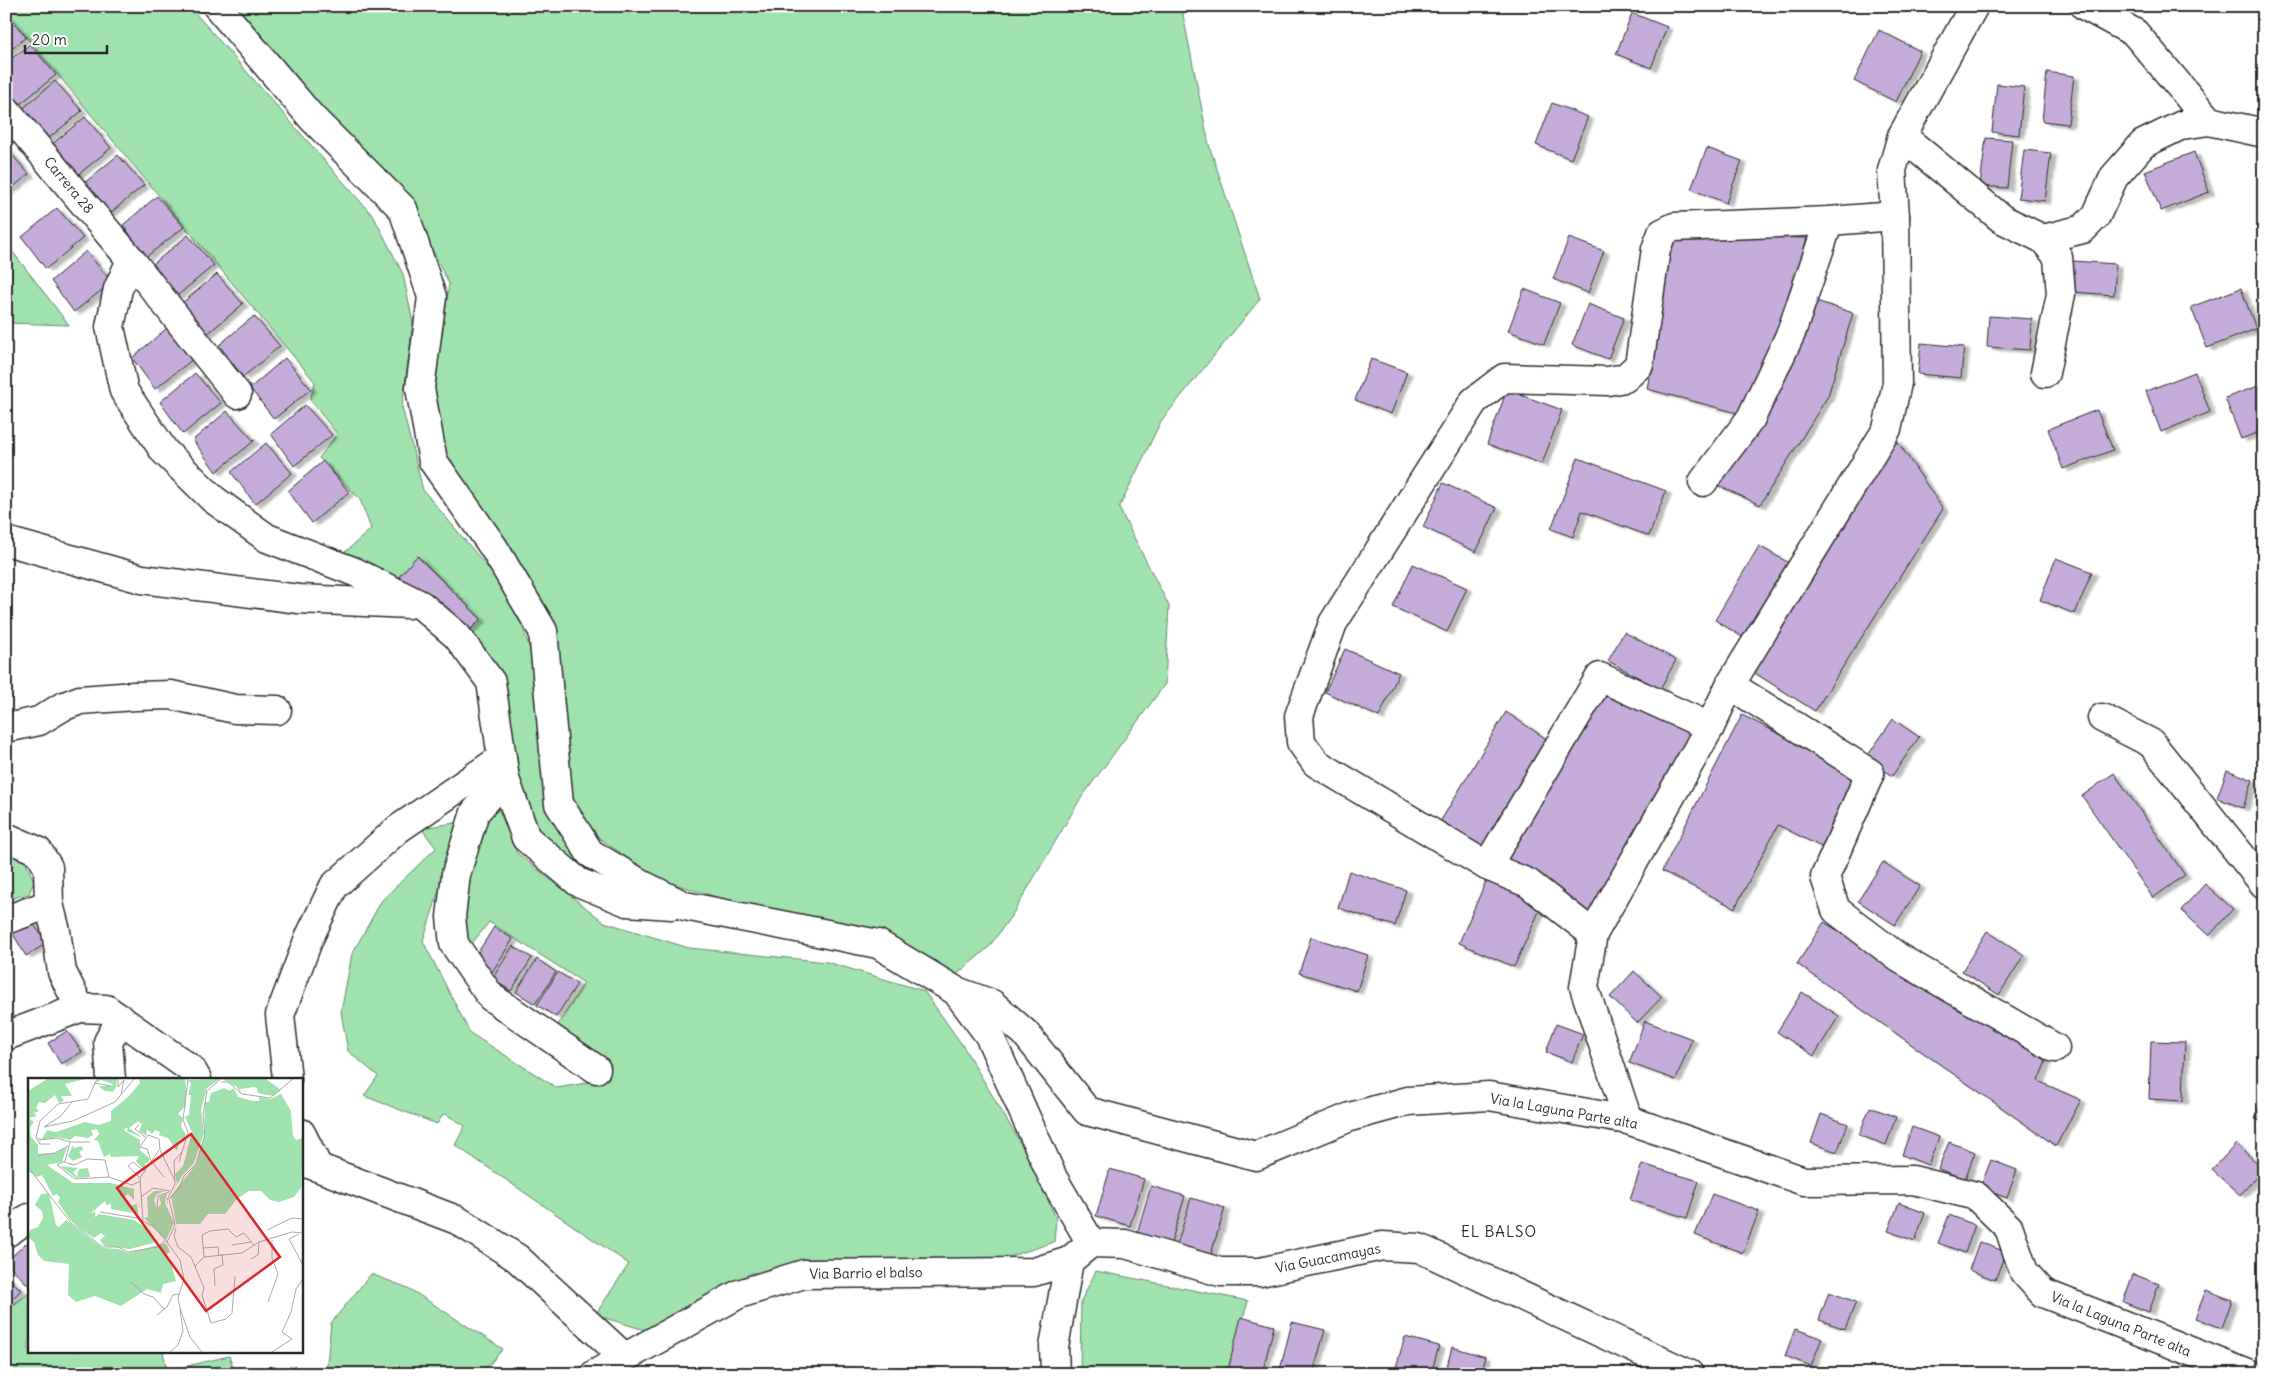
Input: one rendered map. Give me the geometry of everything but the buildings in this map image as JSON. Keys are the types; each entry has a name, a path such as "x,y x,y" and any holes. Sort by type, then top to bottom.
{"street":[{"path":"217,6 312,118 403,209 432,297 420,388 433,461 494,548 543,630 559,804 590,853 644,885 685,906"},
{"path":"1628,1120 1584,987 1594,934 1710,727 1730,685 1887,429 1897,382 1895,216 1892,170 1902,136 1974,6"},
{"path":"2085,6 2135,33 2208,121"},
{"name":"Carrera 28","path":"6,110 131,260 237,394"},
{"path":"2043,239 2084,229 2096,216 2114,177 2143,144 2182,125 2208,121 2264,133"},
{"path":"1902,136 2002,219 2043,239 2058,257 2061,294 2045,373"},
{"path":"1594,934 1528,883 1487,866 1316,763 1301,742 1299,716 1333,623 1474,401 1504,378 1608,381 1625,378 1639,365 1656,249 1662,233 1674,227 1829,221 1895,216"},
{"path":"1703,482 1752,418 1790,333 1829,221"},
{"path":"131,260 118,289 110,327 124,391 164,451 214,500 266,538 355,572 420,605 457,636 491,682 504,768 526,838 578,882 626,902 685,906 878,944 956,991 989,1035 1053,1178 1091,1243 1069,1261 1054,1347 1055,1374"},
{"path":"6,541 142,579 299,599 420,605"},
{"path":"1487,866 1600,677 1710,727"},
{"path":"1730,685 1870,773 1825,877 1836,910 1899,958 2055,1048"},
{"path":"6,728 39,721 62,707 80,700 135,696 171,695 235,709 277,710"},
{"path":"2102,718 2151,744 2264,884"},
{"path":"504,768 475,812 456,874 451,917 454,944 491,997 596,1069"},
{"path":"288,1078 280,1016 309,938 334,886 398,829 504,768"},
{"path":"6,836 38,851 48,867 49,904 56,931 62,972 80,1008"},
{"path":"6,920 49,904"},
{"name":"Via la Laguna Parte alta","path":"956,991 992,1004 1025,1034 1087,1111 1256,1156 1350,1117 1408,1101 1489,1096 1628,1120 1804,1181 1913,1180 1976,1196 2009,1228 2024,1272 2043,1293 2248,1374"},
{"path":"6,1036 80,1008 106,1009 191,1069 196,1078"},
{"path":"111,1078 108,1042 121,1020"},
{"path":"302,1136 310,1164 457,1220 517,1258 624,1357"},
{"path":"6,1233 28,1219"},
{"name":"Via Guacamayas","path":"1091,1243 1125,1244 1220,1272 1260,1272 1382,1246 1419,1248 1689,1374"},
{"name":"Via Barrio el balso","path":"595,1374 739,1294 804,1274 1034,1272 1069,1261"}],"green space":[{"path":"6,6 189,6 374,217 403,274 413,323 402,407 423,490 494,575 522,624 539,679 550,796 658,907 601,890 539,836 467,633 481,619 418,556 397,579 343,554 371,529 360,499 319,458 337,434 310,400 315,382 6,13"},
{"path":"232,6 1186,6 1183,15 1209,145 1260,299 1161,421 1119,508 1169,606 1165,684 1079,801 1014,912 989,947 954,977 747,915 719,898 656,878 599,838 565,794 560,665 535,590 453,480 443,454 435,386 449,284 419,223 396,186 280,64"},
{"path":"6,243 69,325 6,323"},
{"path":"498,808 517,853 604,922 689,948 827,962 924,991 963,1046 1027,1154 1056,1218 1054,1242 1006,1258 752,1273 707,1295 645,1330 595,1315 629,1264 455,1145 465,1126 444,1113 437,1124 364,1096 378,1076 348,1051 341,1012 352,954 382,900 436,848 421,828 461,822 423,941 470,1033 557,1088 609,1079 611,1064 558,1025 584,983 489,922 470,946 460,916 475,833"},
{"path":"6,841 20,850 34,881 29,894 6,900"},
{"path":"1096,1271 1248,1301 1227,1374 1080,1374 1081,1301"},
{"path":"371,1274 408,1288 503,1349 481,1374 326,1374 331,1323"},
{"path":"28,1294 28,1352 163,1352 167,1371 229,1356 236,1374 6,1374 6,1310"},
{"path":"906,1371 924,1374 764,1374"}],"district":[{"name":"EL BALSO","path":"1499,1231"}]}
